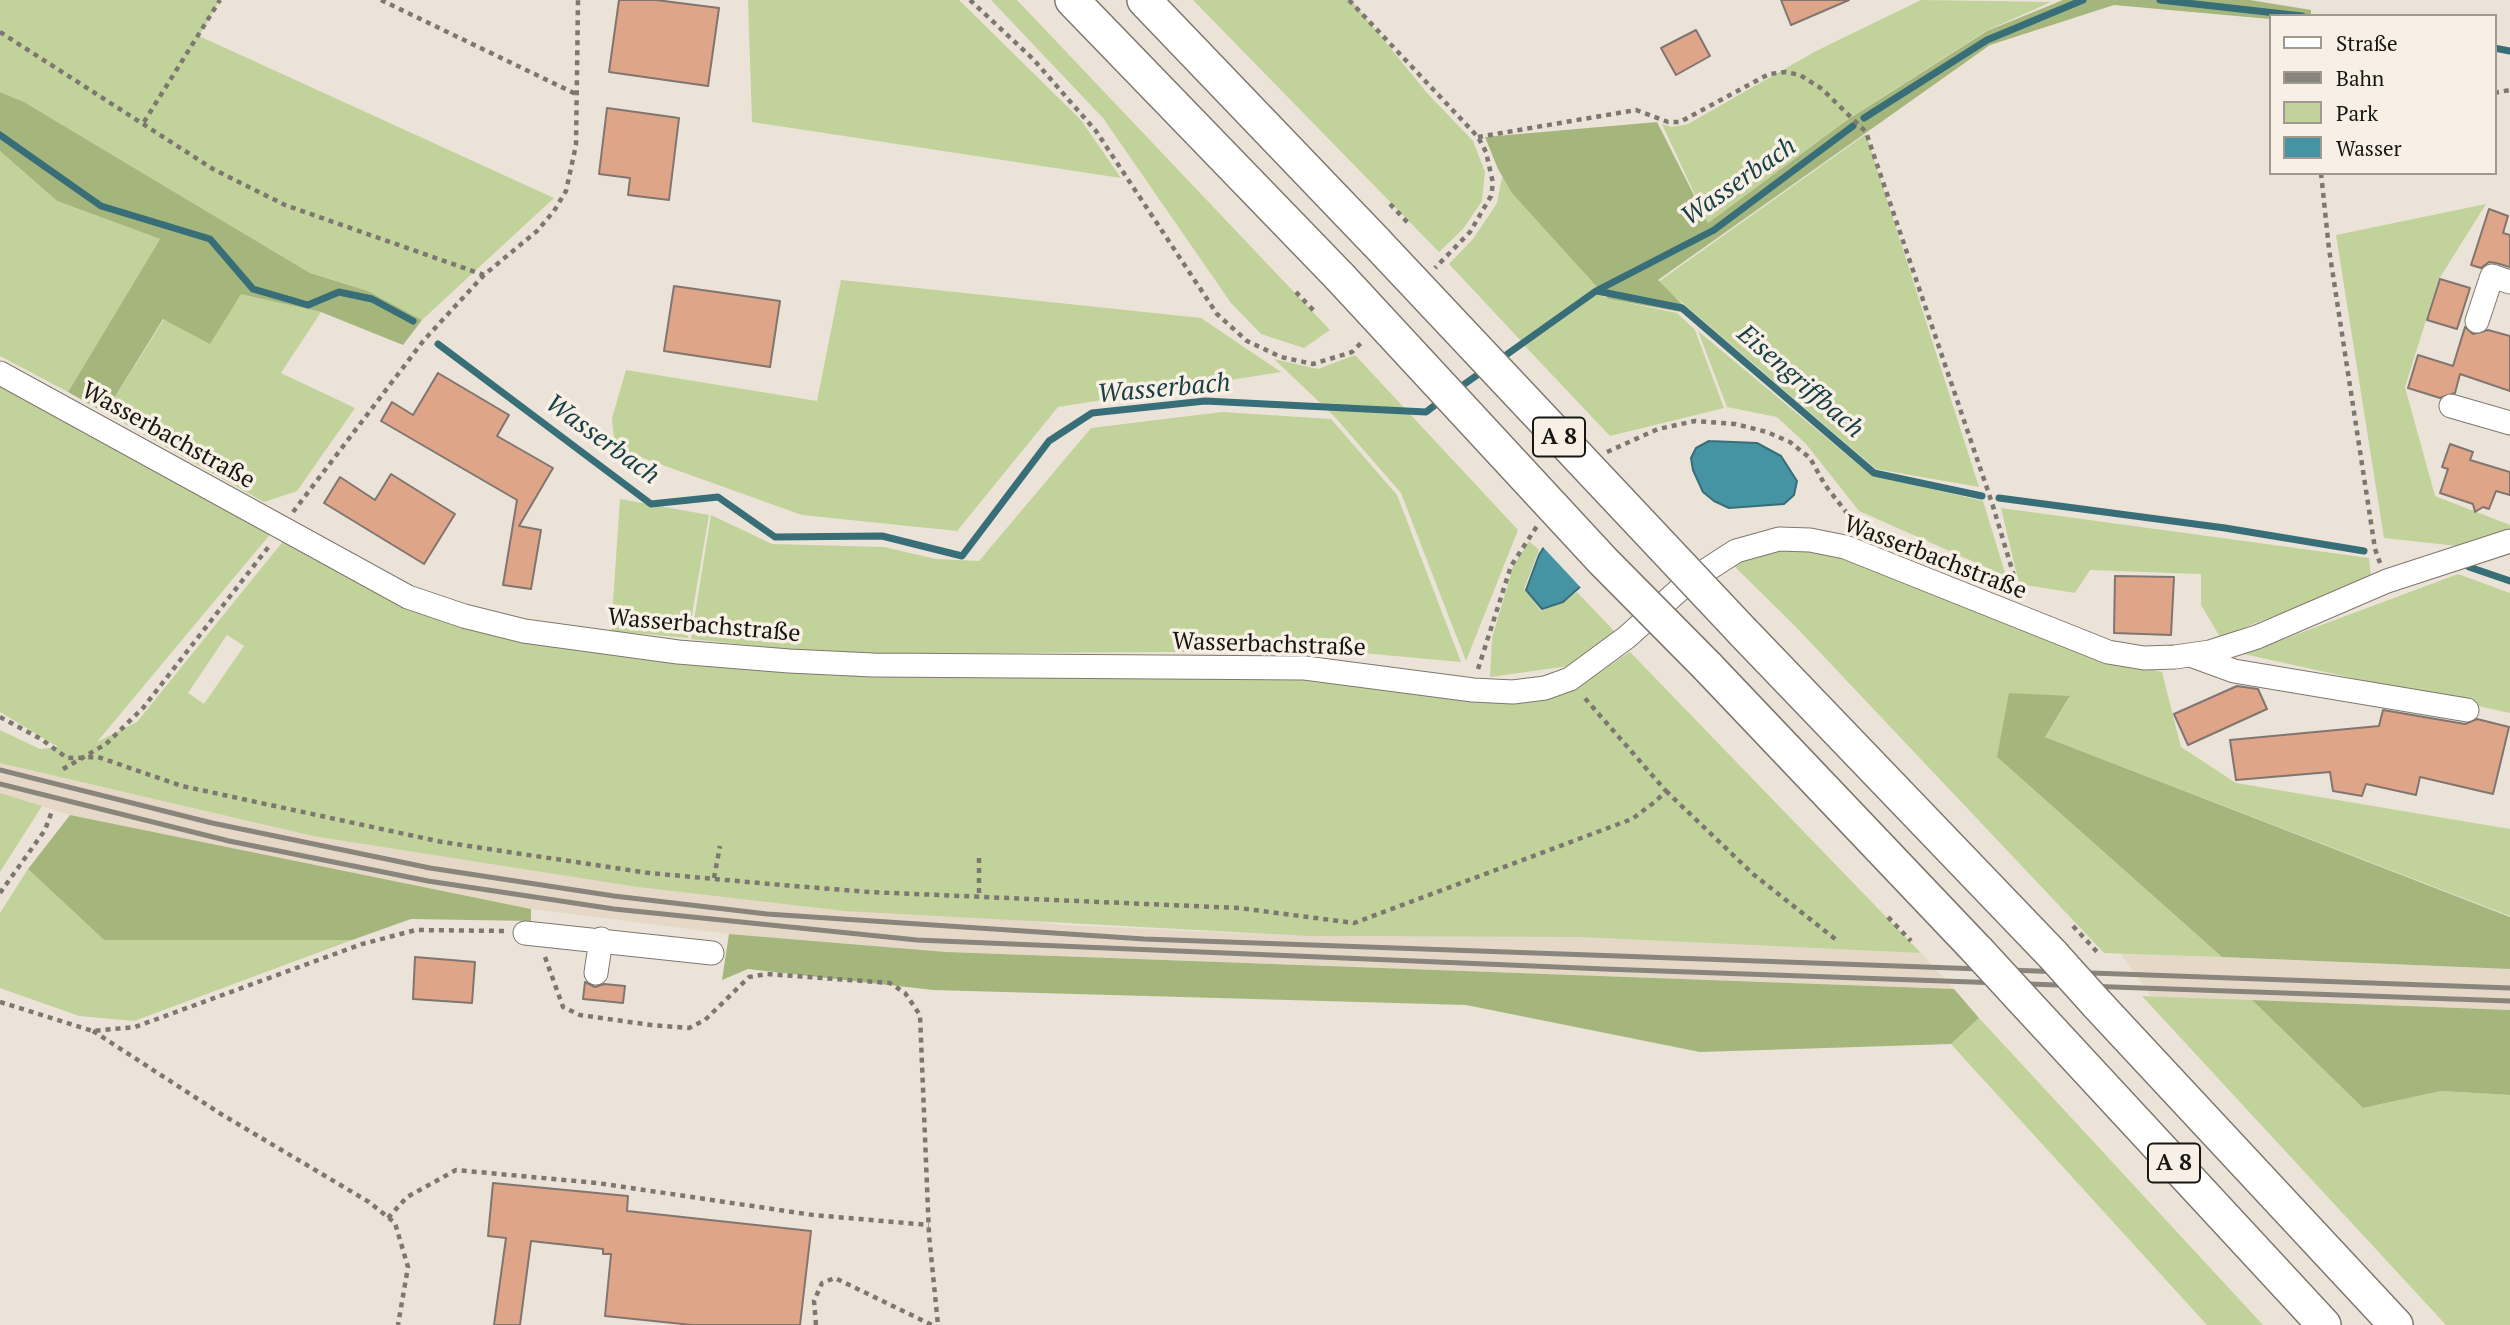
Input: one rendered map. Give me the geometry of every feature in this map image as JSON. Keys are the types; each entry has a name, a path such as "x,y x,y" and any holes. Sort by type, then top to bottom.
{"highway":[{"name":"A 8","path":"1072,0 1340,278 1603,561 1707,666 1978,951 2325,1325"},
{"name":"A 8","path":"1144,0 2053,955 2396,1325"}],"street":[{"path":"2477,321 2492,276 2510,282"},
{"name":"Wasserbachstraße","path":"0,373 408,597 464,616 524,631 587,642 733,656 873,665 1305,668 1473,690 1513,692 1545,688 1570,679 1627,637 1688,582 1736,551 1779,539 1810,540 1845,547 2108,652 2144,658 2193,656 2258,637 2387,581 2510,541"},
{"path":"2451,406 2510,423"},
{"path":"2193,656 2234,671 2467,710"},
{"path":"525,933 601,939 712,953"},
{"path":"596,973 601,939"}],"path":[{"path":"144,122 220,0"},
{"path":"381,0 578,95"},
{"path":"63,769 106,744 143,708 187,656 424,340 484,275 537,231 554,211 565,191 576,145 578,0"},
{"path":"0,32 214,169 285,205 484,275"},
{"path":"1478,137 1636,110 1668,122 1680,122 1769,74 1786,72 1800,75 1822,89 1866,132 1879,166 1925,313 1992,503 2014,576 2018,618"},
{"path":"2321,175 2329,249 2375,549 2387,581"},
{"path":"1390,204 1410,225"},
{"path":"1296,292 1315,312"},
{"path":"1600,458 1658,429 1695,421 1735,424 1767,432 1790,442 1810,458 1825,485 1850,517 1897,542"},
{"path":"1473,690 1485,640 1511,566 1539,524"},
{"path":"1570,679 1593,710 1667,791 1753,874 1839,942"},
{"path":"0,717 41,739 67,758 98,757 182,786 442,842 649,873 869,892 1239,908 1354,923 1632,819 1667,791"},
{"path":"0,893 45,830 52,811"},
{"path":"714,878 720,846"},
{"path":"979,858 979,898"},
{"path":"1888,917 1911,941"},
{"path":"2073,926 2099,954"},
{"path":"93,1031 135,1027 362,944 416,930 525,933 542,948 564,1007 580,1015 688,1028 705,1020 749,977 767,974 890,983 905,993 920,1015 929,1225 938,1325"},
{"path":"0,1002 93,1031 221,1114 369,1202 395,1223 408,1267 398,1325"},
{"path":"388,1218 407,1197 456,1170 597,1184 813,1215 929,1225"},
{"path":"816,1325 814,1301 822,1283 835,1279 855,1285 932,1325"}],"shaded area":[{"path":"0,763 313,836 1062,925 1308,936 1580,937 1921,953 1954,989 946,952 729,934 531,909 70,815 0,793"},
{"path":"2120,953 2510,969 2510,1010 2151,996"}],"green space":[{"path":"0,0 220,0 199,36 554,198 422,320 368,291 310,273 24,102 0,92"},
{"path":"748,0 959,0 1081,120 1121,178 752,122"},
{"path":"991,0 1017,0 1330,330 1304,348 1261,334 1231,303 1103,118"},
{"path":"1193,0 1351,0 1427,93 1473,141 1485,172 1482,201 1463,229 1439,252"},
{"path":"1921,0 2051,2 1986,31 1848,119 1708,223 1662,124 1672,127 1688,124 1816,51"},
{"path":"2063,0 2250,0 2311,10 2311,14 2268,14 2268,19 2114,5 1990,45 1658,280 1692,314 1608,299 1512,193 1498,169 1485,137 1657,122 1708,223 1847,120 1987,31"},
{"path":"0,92 24,102 310,273 368,291 422,320 403,345 321,312 241,294 210,344 163,319 105,413 68,392 160,239 57,201 0,151"},
{"path":"1866,134 1979,487 1876,469 1658,282"},
{"path":"0,151 57,201 160,239 68,392 0,356"},
{"path":"1502,177 1598,288 1522,342 1449,264 1473,239 1497,203"},
{"path":"2486,204 2439,279 2405,387 2435,496 2510,525 2510,529 2458,546 2384,538 2336,235"},
{"path":"841,280 1201,318 1281,372 1058,407 957,531 802,515 615,448 612,418 626,370 817,401"},
{"path":"1596,292 1608,299 1677,313 1695,330 1724,408 1610,436 1523,344"},
{"path":"241,293 321,312 281,373 355,408 297,491 264,502 105,413 164,319"},
{"path":"1698,331 1871,475 1983,501 2006,576 1859,511 1806,444 1777,417 1727,407"},
{"path":"1355,355 1518,530 1466,661 1401,493 1334,416 1274,359 1318,369"},
{"path":"0,379 272,532 97,742 137,722 284,540 525,640 1268,674 1580,685 1630,652 1921,953 1580,937 1308,936 845,911 638,887 313,836 0,763 0,730 40,749 58,747 0,712","holes":["227,635 244,646 204,704 188,693"]},
{"path":"1222,412 1331,419 1397,495 1461,662 1341,651 832,654 691,639 711,515 772,544 884,547 936,559 979,561 1091,428"},
{"path":"620,499 709,515 688,638 611,631"},
{"path":"2001,508 2369,558 2371,578 2220,637 2201,605 2201,574 2090,570 2075,593 2019,584"},
{"path":"1529,541 1539,550 1524,589 1541,611 1562,603 1577,592 1615,632 1569,666 1490,677 1492,638 1513,567"},
{"path":"1772,546 1844,555 2095,657 2162,672 2181,747 2236,783 2510,829 2510,916 2045,737 2070,697 1997,757 2222,957 2104,953 1795,626 1730,562"},
{"path":"2458,574 2510,593 2510,713 2244,654"},
{"path":"2009,693 2070,696 2045,737 2510,917 2510,969 2222,957 1997,757"},
{"path":"0,793 42,806 0,872"},
{"path":"70,815 531,909 531,921 411,919 352,940 104,940 28,869"},
{"path":"28,869 104,940 352,940 134,1021 79,1016 0,988 0,913"},
{"path":"729,934 946,952 1954,989 1979,1018 1951,1044 1700,1052 1466,1005 933,990 748,969 722,980"},
{"path":"2142,996 2252,1000 2363,1108 2441,1091 2510,1095 2510,1325 2446,1325"},
{"path":"2252,1000 2510,1010 2510,1095 2441,1091 2363,1108"},
{"path":"1979,1018 2263,1325 2207,1325 1951,1044"}],"water":[{"path":"1709,441 1757,443 1781,456 1797,481 1794,495 1784,504 1729,508 1714,501 1703,492 1693,470 1691,458 1696,448"},
{"path":"1555,529 1581,586 1563,602 1542,609 1526,590 1539,555"}],"pier":[{"path":"1590,510 1611,537 1602,565 1583,590 1541,545 1552,527 1569,512"}],"building":[{"path":"619,0 656,0 719,8 708,86 609,72"},
{"path":"1781,0 1849,0 1791,25"},
{"path":"1696,30 1710,56 1676,75 1661,48"},
{"path":"607,108 679,118 669,200 628,195 630,178 599,174"},
{"path":"2489,209 2508,216 2503,233 2510,235 2510,267 2489,262 2481,268 2471,265"},
{"path":"2440,279 2470,288 2457,329 2427,320"},
{"path":"674,286 780,301 770,367 664,351"},
{"path":"2465,327 2473,334 2488,330 2510,336 2510,391 2460,374 2455,393 2440,398 2408,388 2418,355 2453,366"},
{"path":"438,373 509,415 497,436 553,468 519,526 541,530 531,589 503,585 517,500 381,421 392,402 413,415"},
{"path":"2450,444 2473,452 2470,460 2510,472 2510,495 2496,491 2489,509 2483,507 2475,512 2473,504 2440,493 2448,469 2442,467"},
{"path":"391,474 455,514 424,564 324,503 340,477 375,500"},
{"path":"2115,576 2174,577 2171,635 2114,633"},
{"path":"2237,686 2258,689 2267,709 2188,745 2174,714"},
{"path":"2383,710 2465,724 2477,719 2509,727 2493,794 2420,777 2416,795 2366,784 2362,796 2333,791 2330,772 2236,780 2230,740 2379,726"},
{"path":"415,957 475,962 472,1003 413,999"},
{"path":"585,982 595,987 604,984 625,986 623,1003 583,999"},
{"path":"493,1183 628,1196 627,1211 811,1231 800,1325 692,1325 605,1316 611,1254 603,1254 603,1249 531,1241 520,1325 494,1325 506,1238 488,1236"}],"waterway":[{"name":"Wasserbach","path":"1864,118 1987,40 2083,0"},
{"name":"Wasserbach","path":"2160,0 2284,14"},
{"name":"Wasserbach","path":"2496,48 2510,51"},
{"name":"Wasserbach","path":"1499,360 1596,291 1714,230 1853,126"},
{"name":"Wasserbach","path":"0,135 101,206 210,239 253,289 308,305 339,292 372,299 413,321"},
{"name":"Eisengriffbach","path":"1597,291 1682,308 1874,473 1982,496"},
{"name":"Wasserbach","path":"438,344 651,504 718,497 775,537 882,536 962,556 1049,441 1092,413 1205,401 1426,412 1443,399"},
{"name":"Wasserbach","path":"1456,390 1483,371"},
{"name":"Eisengriffbach","path":"1999,498 2225,528 2364,551"},
{"name":"Eisengriffbach","path":"2469,567 2510,581"}],"railway":[{"path":"0,770 212,823 430,868 614,896 767,914 1144,939 2510,988"},
{"path":"0,784 229,841 428,881 614,909 917,940 1604,969 2510,1001"}]}
